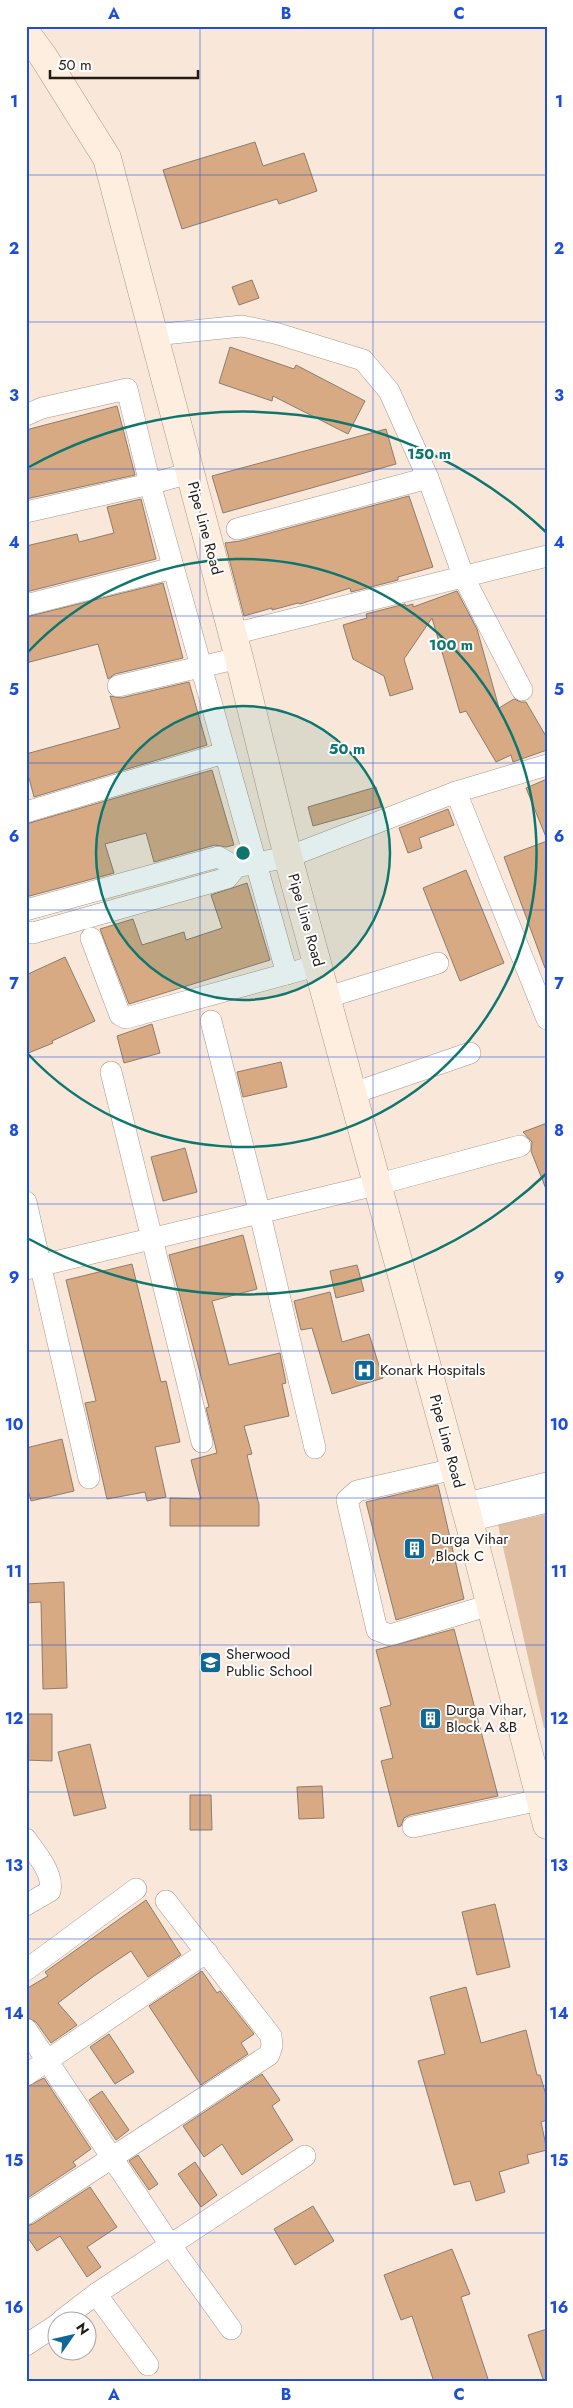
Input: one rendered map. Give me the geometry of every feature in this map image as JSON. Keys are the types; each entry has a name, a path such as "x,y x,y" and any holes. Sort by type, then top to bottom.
{"street":[{"name":"Pipe Line Road","path":"26,33 43,56 106,158 236,646 288,857 379,1184 490,1606 538,1761 543,1812"},
{"path":"154,335 242,326 275,333 363,360 389,391 428,478 464,578 522,690"},
{"path":"26,415 42,408 127,389 150,484 224,753 258,863 287,974"},
{"path":"26,512 190,473"},
{"path":"237,529 428,478"},
{"path":"118,686 201,667 236,646 464,578 547,556"},
{"path":"26,605 173,568"},
{"path":"26,812 224,753"},
{"path":"26,910 218,857 236,867 288,857 456,792 547,765"},
{"path":"456,792 547,1019"},
{"path":"26,932 33,933 227,878 236,867"},
{"path":"91,938 120,1015 126,1018 319,966"},
{"path":"328,997 438,963"},
{"path":"211,1021 260,1214 315,1448"},
{"path":"354,1093 470,1053"},
{"path":"111,1072 202,1442"},
{"path":"34,1268 260,1214 520,1146"},
{"path":"26,1202 34,1268 90,1478"},
{"path":"454,1469 358,1491 348,1500 377,1630 390,1635 490,1606"},
{"path":"466,1512 547,1483"},
{"path":"466,1512 513,1510 547,1502"},
{"path":"413,1827 543,1812"},
{"path":"26,1839 48,1873 52,1885 50,1891 26,1905"},
{"path":"26,1970 136,1889"},
{"path":"26,2214 269,2055 272,2046 271,2036 166,1901"},
{"path":"26,2075 207,1952"},
{"path":"26,2029 230,2329"},
{"path":"75,2310 96,2294 172,2246 305,2156"},
{"path":"96,2294 148,2365"},
{"path":"26,2345 48,2331"}],"shaded area":[{"path":"547,1514 547,1728 544,1728 498,1525"}],"building":[{"path":"255,142 263,166 304,153 317,191 279,204 277,199 182,229 163,170"},
{"path":"252,280 259,298 239,305 232,287"},
{"path":"230,347 294,369 296,365 365,401 348,434 273,396 272,401 219,383"},
{"path":"117,406 135,475 26,499 26,430"},
{"path":"386,429 396,464 223,513 212,476"},
{"path":"409,496 433,567 398,577 398,580 351,592 350,588 300,604 272,610 272,608 244,616 225,543 240,541"},
{"path":"141,499 156,559 26,592 26,546 77,534 79,542 114,533 107,507"},
{"path":"163,583 183,658 115,674 108,679 98,644 26,663 26,617"},
{"path":"457,591 477,629 499,708 514,699 526,702 547,738 547,750 513,762 511,755 496,762 466,711 460,713 432,618 404,659 413,689 390,696 384,676 353,659 343,625 367,618 366,614 405,604 406,606 413,604 413,607"},
{"path":"189,682 207,745 34,797 29,778 26,779 26,754 120,728 110,696 121,698"},
{"path":"212,770 234,845 226,847 215,845 154,862 146,833 105,844 114,873 26,897 26,824"},
{"path":"547,779 547,837 546,837 526,788"},
{"path":"376,787 381,807 313,826 308,807"},
{"path":"448,809 454,825 419,838 422,848 408,853 399,828"},
{"path":"547,841 547,967 545,968 504,857"},
{"path":"466,870 504,963 460,981 423,888"},
{"path":"247,883 270,960 129,1004 100,929 133,919 142,945 184,932 186,940 222,928 211,895"},
{"path":"65,957 95,1021 52,1041 53,1043 26,1054 26,975"},
{"path":"152,1024 160,1053 124,1063 117,1036"},
{"path":"281,1062 287,1087 243,1097 237,1072"},
{"path":"547,1123 546,1189 531,1151 532,1142 523,1132"},
{"path":"185,1148 197,1192 163,1201 151,1157"},
{"path":"243,1235 257,1289 212,1301 229,1365 280,1353 286,1383 282,1384 289,1416 244,1426 252,1454 247,1455 259,1505 259,1526 170,1526 170,1498 201,1499 191,1460 217,1453 206,1408 209,1407 169,1255"},
{"path":"132,1264 161,1382 166,1381 180,1442 155,1447 166,1497 147,1501 145,1492 107,1499 85,1403 96,1401 66,1280"},
{"path":"357,1265 364,1291 336,1298 330,1271"},
{"path":"330,1292 342,1342 369,1334 383,1378 332,1394 312,1328 301,1330 294,1301"},
{"path":"62,1439 74,1491 31,1501 26,1482 26,1448"},
{"name":"Durga Vihar ,Block C","path":"438,1485 464,1599 396,1620 366,1502"},
{"path":"64,1582 67,1688 43,1689 41,1602 26,1603 26,1584"},
{"name":"Durga Vihar, Block A &B","path":"454,1629 498,1796 410,1815 404,1818 401,1826 398,1827 381,1761 393,1758 380,1708 391,1705 376,1650"},
{"path":"27,1714 52,1714 52,1761 26,1760"},
{"path":"90,1744 106,1808 74,1816 58,1752"},
{"path":"322,1786 324,1818 299,1819 297,1787"},
{"path":"190,1795 211,1795 212,1830 190,1830"},
{"path":"146,1900 181,1955 148,1977 131,1951 94,1976 58,2003 77,2025 51,2043 36,2022 26,2017 26,1989 48,1976 45,1972"},
{"path":"495,1904 510,1967 477,1975 462,1912"},
{"path":"202,1971 217,1993 220,1991 254,2034 241,2043 248,2054 201,2085 149,2006"},
{"path":"466,1987 481,2043 526,2030 537,2075 540,2075 547,2098 547,2120 541,2122 547,2150 527,2155 529,2163 499,2172 505,2192 476,2201 470,2181 454,2185 418,2061 445,2054 430,1997"},
{"path":"109,2034 134,2072 115,2084 90,2047"},
{"path":"262,2074 280,2100 272,2106 293,2140 242,2175 222,2144 204,2157 183,2126"},
{"path":"44,2078 91,2149 73,2162 76,2166 26,2199 26,2087"},
{"path":"102,2091 129,2130 116,2140 89,2100"},
{"path":"138,2155 158,2184 149,2190 129,2161"},
{"path":"195,2162 217,2195 201,2207 178,2174"},
{"path":"90,2187 117,2227 87,2247 101,2267 87,2277 60,2236 37,2251 26,2235 26,2226 33,2224"},
{"path":"313,2206 334,2241 295,2265 274,2229"},
{"path":"452,2249 470,2294 461,2297 489,2382 434,2382 412,2316 401,2320 384,2275"},
{"path":"547,2329 547,2381 544,2382 528,2335"}],"place":[{"name":"Konark Hospitals","path":"364,1370"},
{"name":"Durga Vihar ,Block C","path":"415,1548"},
{"name":"Sherwood Public School","path":"210,1663"},
{"name":"Durga Vihar, Block A &B","path":"430,1719"}]}
